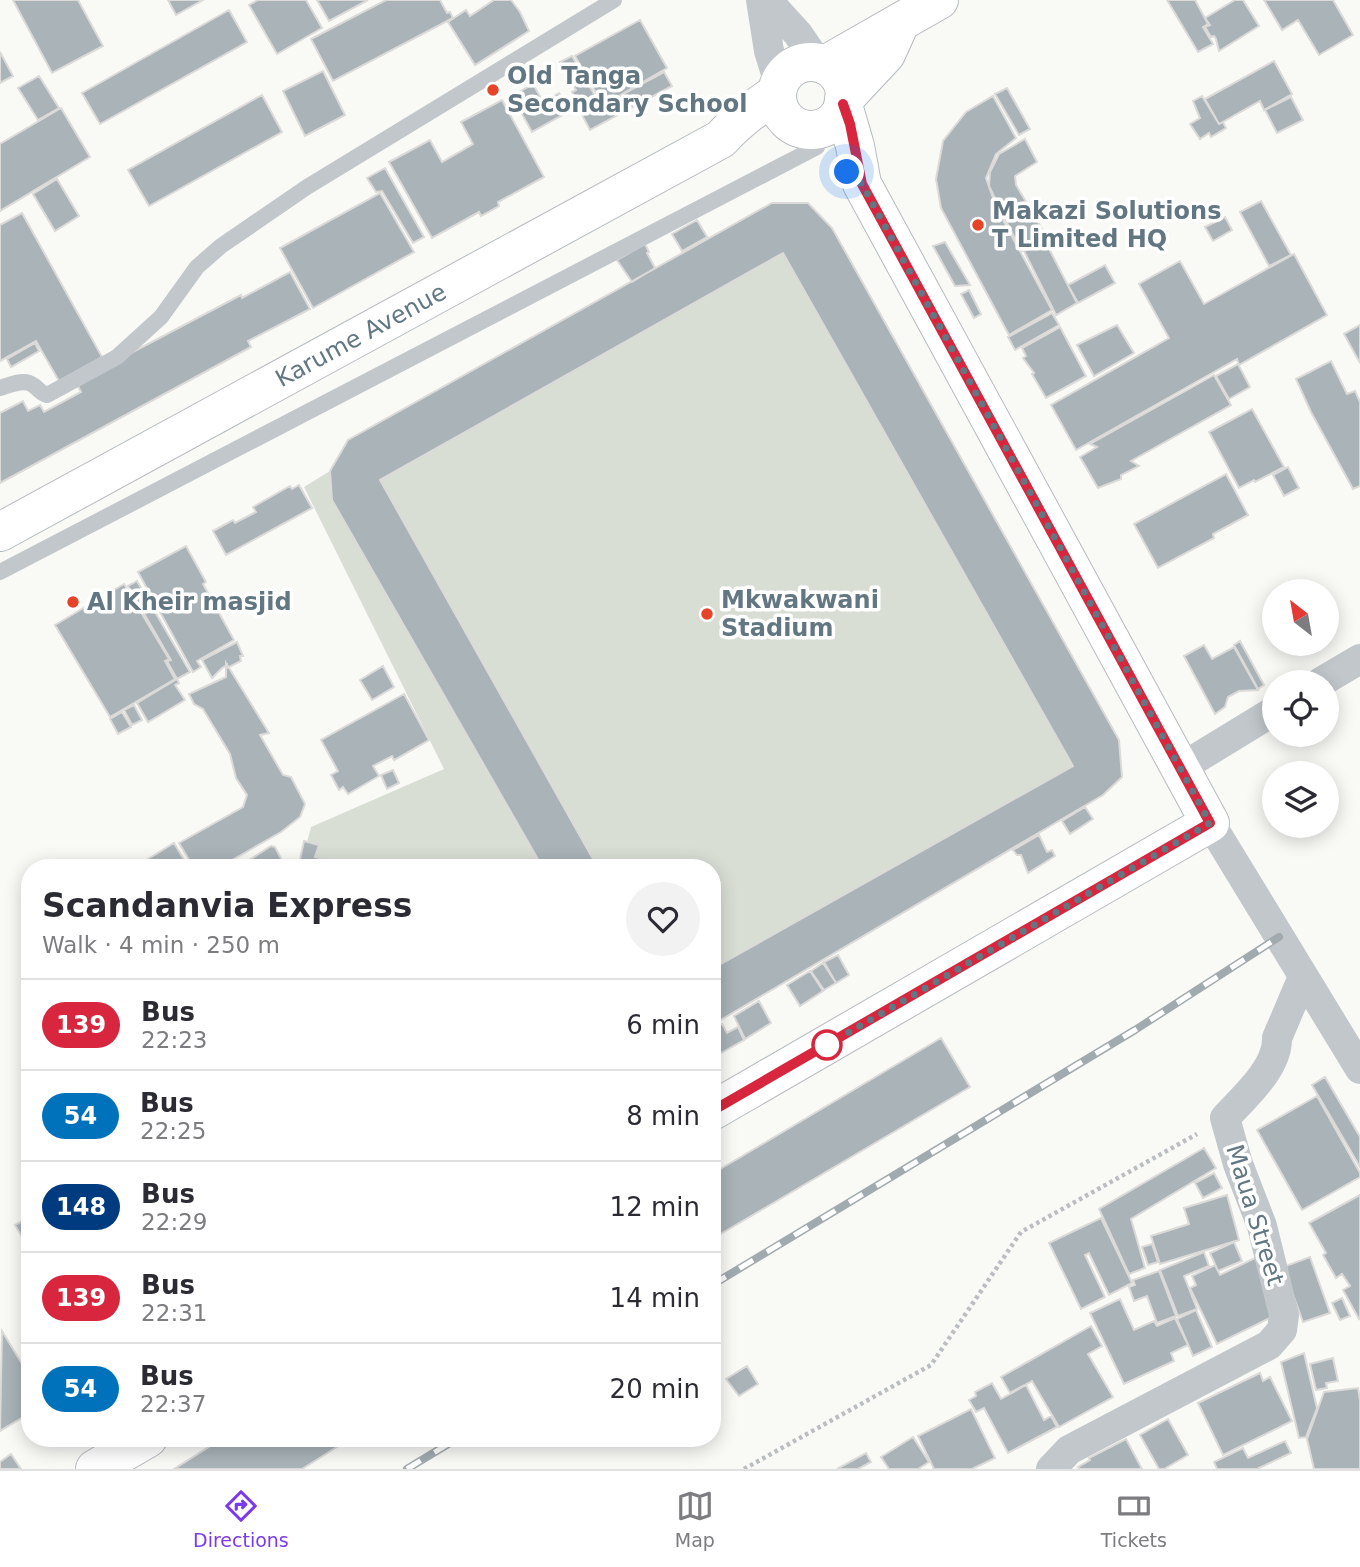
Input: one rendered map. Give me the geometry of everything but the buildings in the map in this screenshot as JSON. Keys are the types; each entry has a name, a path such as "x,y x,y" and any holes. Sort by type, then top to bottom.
{"main road":[{"path":"821,64 940,0"},
{"path":"722,139 806,134 833,121 844,102 886,54 900,23"},
{"path":"721,1106 1210,823 862,184 844,91 838,75 821,64 807,62 790,68 778,88 722,139"},
{"path":"778,88 781,113 862,184"},
{"name":"Karume Avenue","path":"0,532 722,139"},
{"path":"95,1469 133,1447"}],"street":[{"path":"761,0 778,88"},
{"path":"767,0 821,64"},
{"path":"1339,671 1360,659"},
{"path":"1179,769 1262,718"},
{"path":"1210,823 1303,977 1357,1057"},
{"name":"Maua Street","path":"1051,1469 1069,1450 1269,1345 1282,1331 1284,1315 1262,1226 1238,1164 1226,1118 1264,1073 1277,1047 1277,1038 1303,977"}],"lane":[{"path":"0,388 29,382 42,394 47,395 117,357 160,317 197,267 221,246 307,187 614,0"},
{"path":"0,572 806,134"}],"path":[{"path":"744,1469 931,1365 1021,1232 1226,1118"}],"shaded area":[{"name":"Mkwakwani Stadium","path":"772,203 808,203 1118,740 1122,777 1103,795 721,1020 721,859 302,859 311,827 444,769 304,487 330,471 348,440"}],"railway":[{"path":"721,1280 1135,1030 1279,937"},
{"path":"407,1469 443,1447"}],"bus line":[{"name":"139","path":"721,1106 1210,823 862,184 850,124 843,104"}],"place":[{"name":"Old Tanga Secondary School","path":"493,90"},
{"name":"Makazi Solutions T Limited HQ","path":"978,225"},
{"name":"Al Kheir masjid","path":"73,602"},
{"name":"Mkwakwani Stadium","path":"707,614"}],"route":[{"path":"827,1045 1210,823 862,184 847,172"}]}
